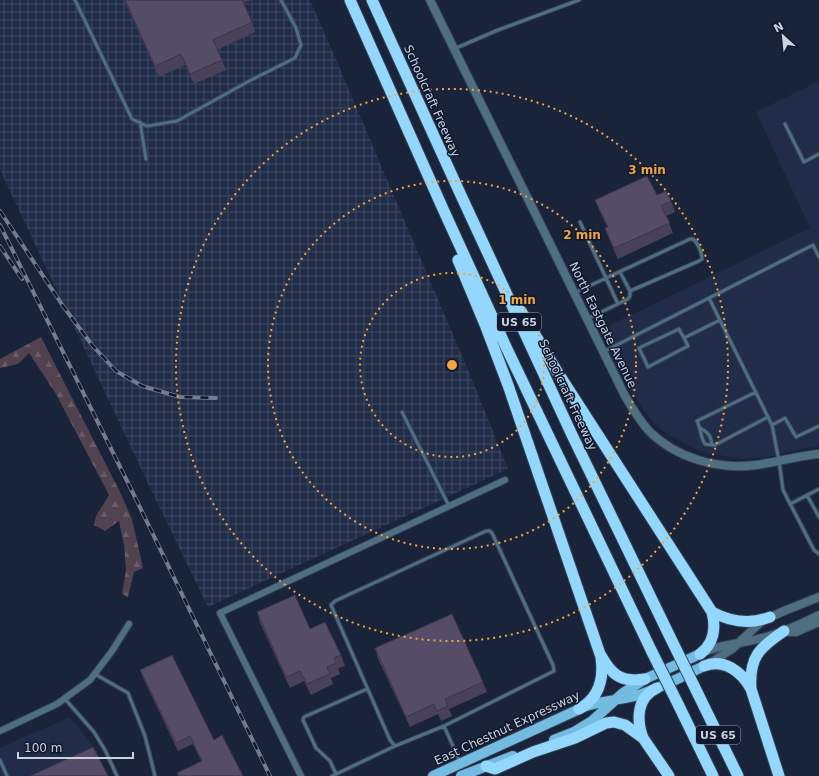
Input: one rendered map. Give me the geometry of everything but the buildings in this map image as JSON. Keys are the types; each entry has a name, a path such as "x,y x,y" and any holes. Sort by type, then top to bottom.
{"highway":[{"name":"US 65","path":"350,0 443,209 555,451 713,776"},
{"name":"Schoolcraft Freeway","path":"372,0 458,191 572,435 738,776"},
{"path":"458,191 544,351 712,612 714,624 712,639 707,648 700,654"},
{"path":"443,209 447,235 472,292 497,356 600,654 606,665 615,675 630,680 645,679"},
{"path":"712,612 732,621 758,621 770,617"},
{"path":"751,690 752,669 758,652 784,631"},
{"path":"579,709 592,699 600,685 602,673 600,654"},
{"path":"704,666 718,663 727,666 741,675 751,690 779,776"},
{"path":"643,738 639,721 640,708 646,696 657,688"},
{"path":"486,766 495,769 533,752 575,738 606,723 614,722 625,725 643,738 669,776"}],"main road":[{"name":"East Chestnut Expressway","path":"464,775 574,732 601,715 630,688 645,679 700,654"},
{"name":"East Chestnut Expressway","path":"433,776 579,709 601,702 637,695 657,688 704,666"}],"street":[{"name":"North Eastgate Avenue","path":"430,0 625,396 636,414 650,431 667,445 686,456 708,463 732,466 755,465 806,455 819,454"},
{"path":"301,776 220,613 505,480"},
{"name":"East Chestnut Expressway","path":"704,666 725,654 738,644 762,621 819,597"},
{"name":"East Chestnut Expressway","path":"700,654 714,648 760,639 784,631 819,615"},
{"path":"784,631 796,632 819,622"},
{"path":"0,731 57,704 90,680 112,651 129,624"},
{"path":"460,763 464,775"}],"lane":[{"path":"75,0 132,119 147,126 177,122 251,80 295,58 301,45 296,28 281,0"},
{"path":"454,49 498,30 579,0"},
{"path":"140,122 146,159"},
{"path":"785,124 804,162 818,155 819,160"},
{"path":"580,222 618,304"},
{"path":"574,293 690,239 696,241 702,255 702,259 630,291"},
{"path":"603,352 813,245 819,257"},
{"path":"587,319 628,299 630,296 630,291 620,272"},
{"path":"709,298 772,425 779,461 782,490 814,550 819,554"},
{"path":"684,338 720,320"},
{"path":"679,329 684,338 688,346 648,367 639,348 679,329"},
{"path":"756,392 697,422 700,428 700,436 705,444 716,444 768,416"},
{"path":"402,412 449,506"},
{"path":"772,425 785,418 796,437 819,426"},
{"path":"700,428 707,432 711,439 712,445"},
{"path":"790,504 819,489"},
{"path":"807,495 819,517"},
{"path":"332,776 395,746 444,726 554,671 553,665 490,531 480,533 335,601 331,605 390,740 395,746"},
{"path":"94,674 128,693 145,736 155,776"},
{"path":"336,774 330,761 316,748 304,717 367,689"},
{"path":"65,699 94,732 105,750 117,776"},
{"path":"444,726 460,763"},
{"path":"0,760 7,776"}],"shaded area":[{"path":"0,0 310,0 471,377 508,469 208,607 0,170"},
{"path":"819,81 819,447 805,448 767,457 741,459 701,452 667,434 655,424 644,411 621,376 600,330 810,228 756,112"},
{"path":"70,717 97,751 108,776 0,776 0,748"}],"green space":[{"path":"41,337 121,494 132,519 143,568 134,572 128,597 122,594 126,570 124,545 119,521 105,531 94,525 96,516 109,495 56,394 29,353 18,364 0,368 0,359"}],"railway":[{"path":"0,211 63,306 92,345 116,371 142,386 180,397 216,398"},
{"path":"0,225 134,495 270,776"},
{"path":"0,246 22,279"}]}
